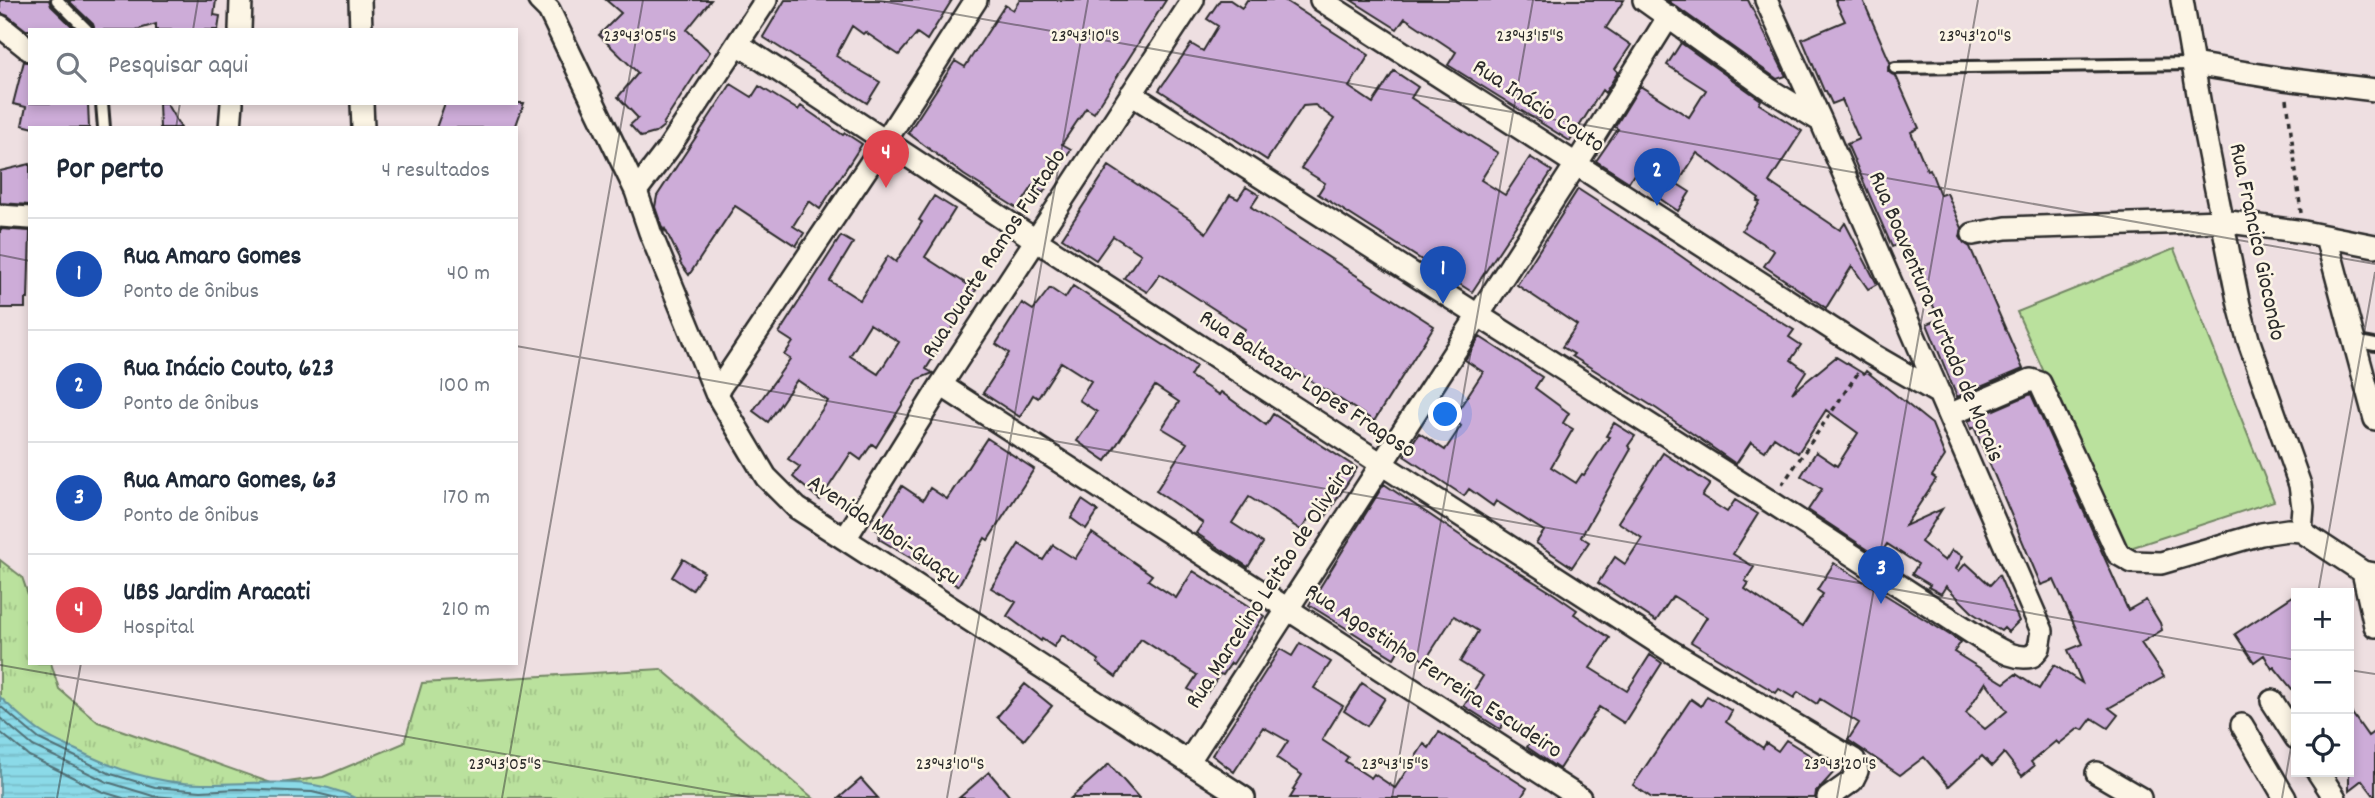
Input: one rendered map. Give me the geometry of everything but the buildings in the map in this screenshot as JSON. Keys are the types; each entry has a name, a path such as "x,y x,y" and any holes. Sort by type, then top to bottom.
{"street":[{"path":"240,28 241,0"},
{"path":"360,0 361,28"},
{"path":"636,191 668,149 766,0"},
{"path":"716,393 886,140 976,0"},
{"name":"Rua Duarte Ramos Furtado","path":"845,539 941,385 1193,0"},
{"name":"Rua Inácio Couto","path":"1321,0 1871,354 1940,394"},
{"path":"1644,0 1770,90 1821,121"},
{"name":"Rua Boaventura Furtado de Morais","path":"1766,0 2042,631 2039,648 2032,656 2024,658 2007,654 1771,502"},
{"name":"Rua Francico Giocondo","path":"2182,0 2222,221 2248,339 2300,485 2303,506 2301,531"},
{"name":"Avenida Mboi-Guaçu","path":"548,3 636,191 716,393 766,477 797,508 1244,798"},
{"name":"Rua Marcelino Leitão de Oliveira","path":"1189,761 1577,163 1669,16"},
{"path":"0,26 28,48"},
{"name":"Rua Baltazar Lopes Fragoso","path":"738,44 1672,652 1854,760 1857,771 1852,781 1828,798"},
{"path":"2193,64 2375,90"},
{"path":"1131,94 1771,502"},
{"path":"230,126 232,105"},
{"path":"362,105 363,126"},
{"path":"0,216 28,218"},
{"path":"1973,234 2006,228 2222,221 2304,232 2375,246"},
{"path":"2326,237 2375,419"},
{"path":"1949,415 2031,380 2040,383 2118,554 2132,562 2161,563 2268,532 2301,531 2369,573 2374,616"},
{"name":"Rua Agostinho Ferreira Escudeiro","path":"941,385 1580,798"},
{"path":"2272,701 2291,730"},
{"path":"2242,725 2285,798"},
{"path":"2097,773 2140,798"},
{"path":"2321,777 2335,798"}],"lane":[{"path":"58,0 85,28"},
{"path":"1895,68 2193,64"},
{"path":"102,105 104,126"},
{"path":"2353,341 2375,345"}],"path":[{"path":"2284,79 2304,232"},
{"path":"1771,502 1871,354"}],"green space":[{"path":"2174,249 2274,501 2124,550 2017,312"},
{"path":"0,560 22,577 28,594 28,665 52,665 59,689 98,722 274,784 323,777 404,743 422,683 661,669 813,798 0,798"}],"water":[{"path":"0,697 49,737 136,774 185,783 300,783 319,786 355,798 0,798"}],"place":[{"name":"UBS Jardim Aracati","path":"886,188"},
{"name":"Rua Inácio Couto, 623","path":"1657,206"},
{"name":"Rua Amaro Gomes","path":"1443,304"},
{"name":"Rua Amaro Gomes, 63","path":"1881,604"}]}
